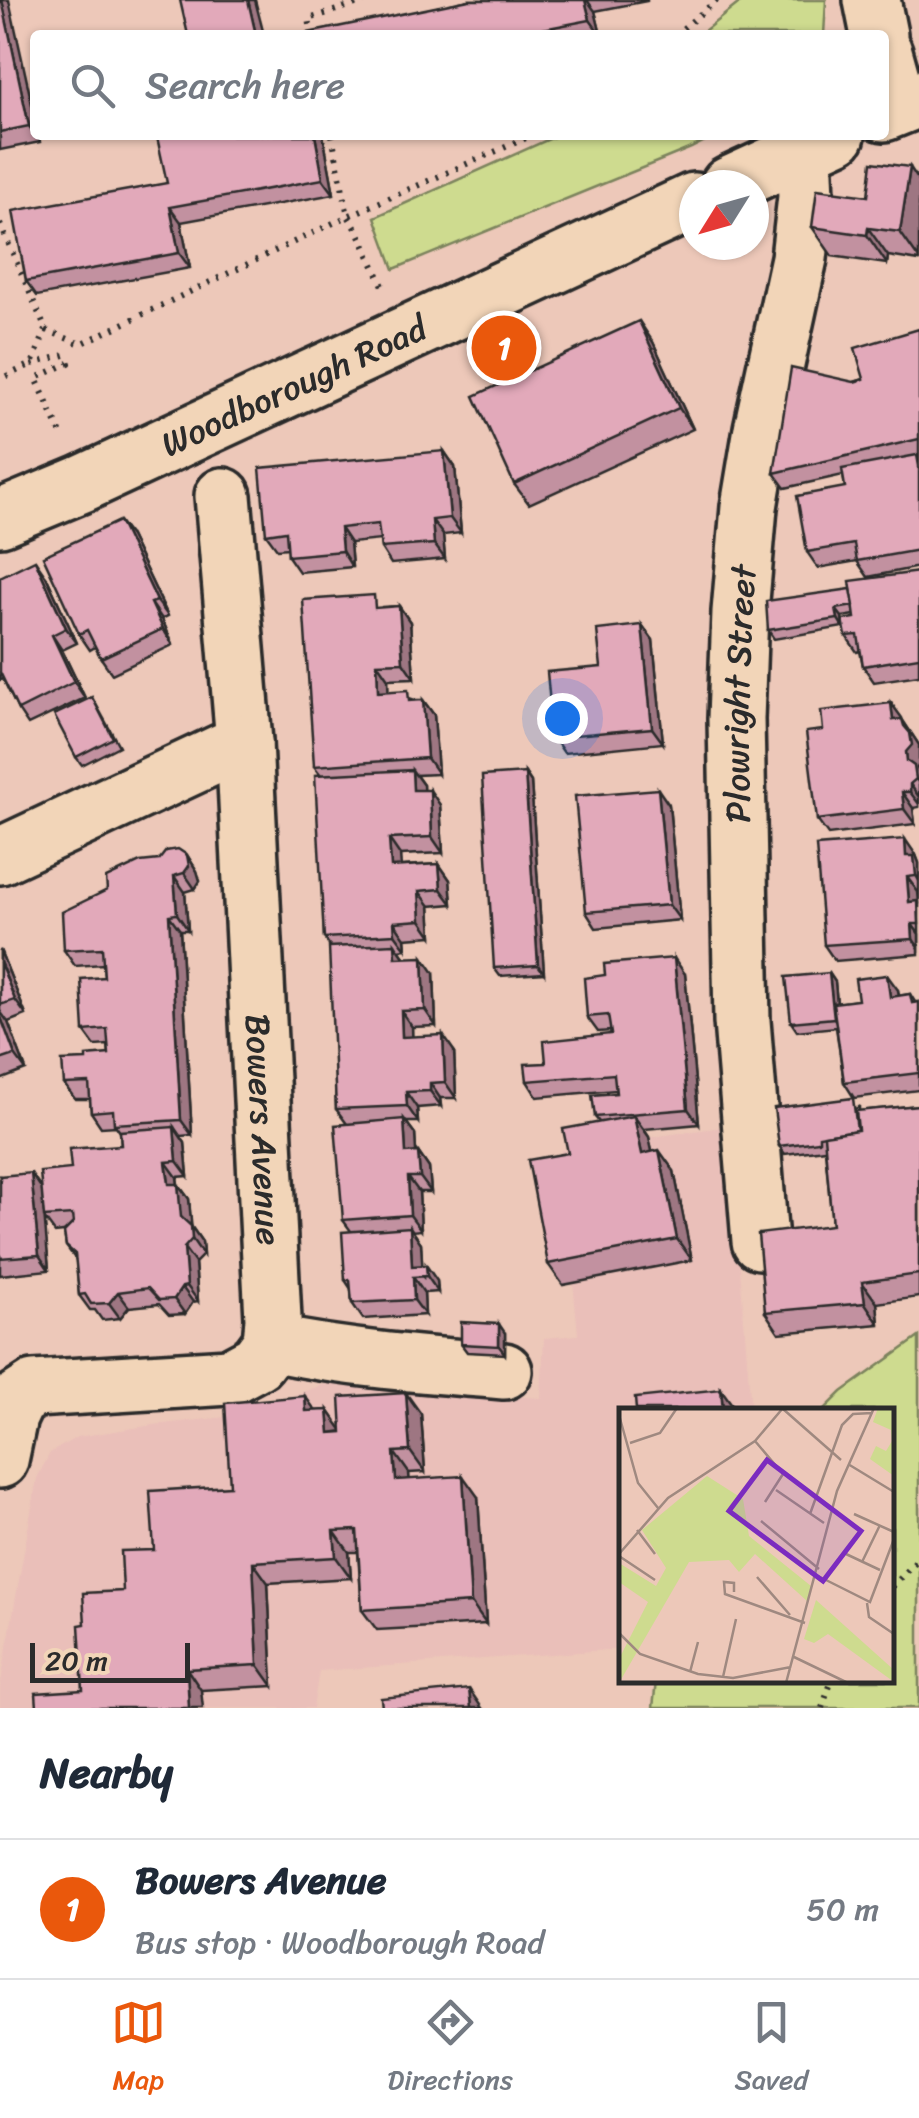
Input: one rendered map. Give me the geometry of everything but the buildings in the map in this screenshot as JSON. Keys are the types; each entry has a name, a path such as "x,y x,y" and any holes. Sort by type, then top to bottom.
{"street":[{"path":"872,0 878,30"},
{"path":"889,69 900,106"},
{"path":"761,170 820,143"},
{"name":"Plowright Street","path":"760,1241 742,1022 736,718 740,612 762,429 820,143"},
{"name":"Woodborough Road","path":"0,518 82,484 679,208"},
{"name":"Bowers Avenue","path":"223,496 244,742 274,1318 271,1344"},
{"path":"0,856 244,742"},
{"path":"0,1460 17,1400 34,1389 228,1378 257,1362 271,1344 476,1378"}],"path":[{"path":"311,30 309,19 368,0"},
{"path":"681,30 717,0"},
{"path":"333,140 348,216 374,270"},
{"path":"0,224 46,330 81,344 348,216 521,140"},
{"path":"32,364 46,330"},
{"path":"0,380 32,364 66,355 69,363 36,378"},
{"path":"894,1585 919,1558"},
{"path":"822,1708 831,1683"}],"shaded area":[{"path":"729,1126 751,1408 619,1408 619,1649 319,1671 313,1708 0,1708 0,1687 37,1478 50,1453 77,1437 253,1414 325,1384 541,1398 544,1338 578,1335 561,1150"}],"green space":[{"path":"743,0 826,0 824,30 705,30"},
{"path":"547,140 707,140 394,269 375,217"},
{"path":"919,1337 919,1708 653,1708 656,1683 894,1683 894,1408 826,1408 842,1392"}],"place":[{"name":"Bowers Avenue","path":"504,348"}]}
